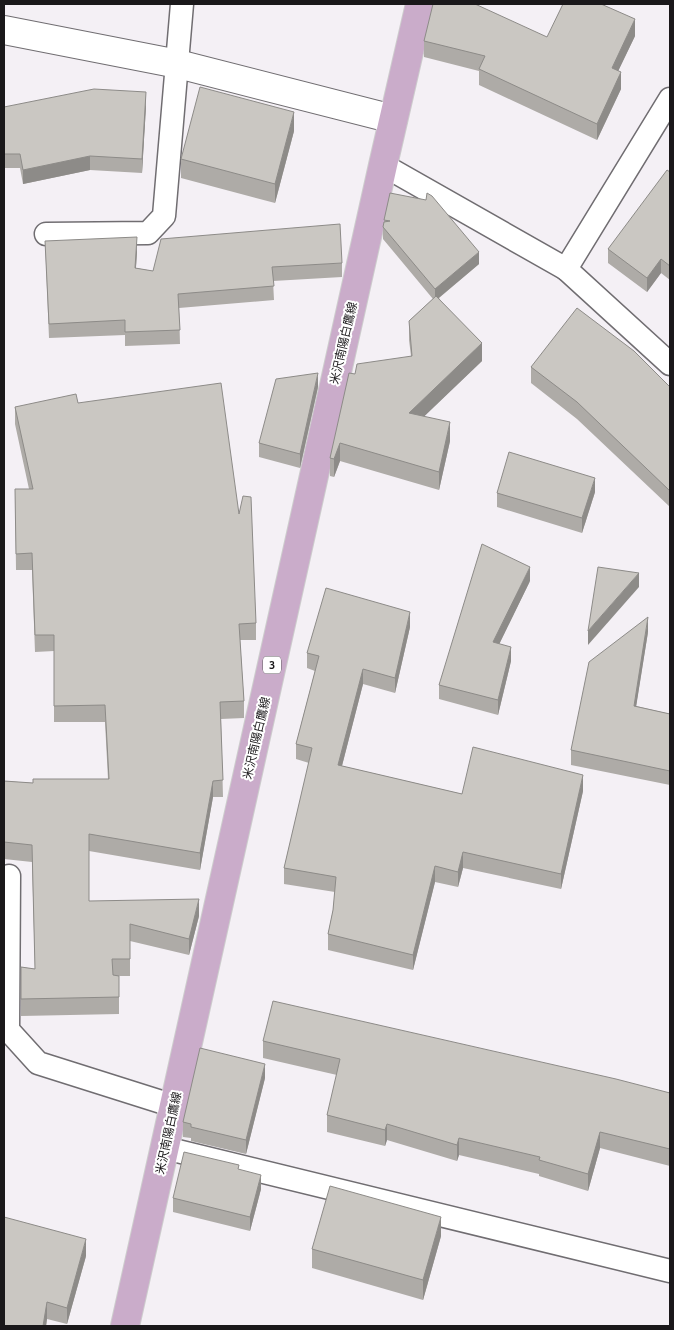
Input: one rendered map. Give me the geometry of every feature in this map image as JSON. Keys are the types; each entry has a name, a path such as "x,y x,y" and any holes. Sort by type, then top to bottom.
{"main road":[{"name":"米沢南陽白鷹線","path":"125,1326 420,4"}],"street":[{"path":"4,30 178,64 393,119"}],"lane":[{"path":"46,234 148,233 164,216 182,4"},
{"path":"566,269 670,99"},
{"path":"383,164 566,269 670,364"},
{"path":"9,876 8,1030 38,1063 174,1106"},
{"path":"165,1148 670,1270"}],"building":[{"path":"433,4 475,4 547,37 563,4 601,4 635,19 612,68 621,72 597,124 479,69 485,56 424,41"},
{"path":"200,87 294,112 275,184 181,159"},
{"path":"94,89 146,92 142,159 90,156 23,170 20,154 4,154 4,107"},
{"path":"667,170 670,172 670,266 661,259 647,278 608,249"},
{"path":"390,193 426,200 427,193 432,196 479,252 435,289 383,227 384,222 390,221 384,220"},
{"path":"340,224 342,263 272,267 274,286 178,294 180,330 125,332 125,320 49,324 45,241 137,237 135,268 153,271 161,239"},
{"path":"436,296 482,343 409,413 450,422 439,472 340,443 334,459 330,458 349,373 355,374 357,364 412,356 409,321"},
{"path":"577,308 634,351 670,387 670,491 577,402 531,367"},
{"path":"318,373 300,454 259,443 276,379"},
{"path":"221,383 239,514 243,496 251,497 256,623 239,624 244,701 220,702 223,780 213,781 200,853 89,834 89,901 199,899 189,939 130,924 130,959 112,959 113,975 119,976 119,997 21,999 21,967 35,969 32,845 4,842 4,781 33,783 33,779 109,779 105,705 54,706 54,635 35,635 32,553 16,554 15,489 33,489 15,407 76,394 78,403"},
{"path":"509,452 595,478 582,518 497,493"},
{"path":"482,544 530,567 493,642 511,647 498,700 439,685"},
{"path":"598,567 639,573 588,631"},
{"path":"326,588 410,612 395,678 363,669 338,765 462,794 473,747 583,775 561,874 463,852 458,872 435,866 413,955 328,934 333,910 336,877 284,868 312,748 296,744 319,656 307,653"},
{"path":"648,617 634,706 670,714 670,771 571,750 589,662"},
{"path":"273,1001 670,1093 670,1149 600,1132 588,1174 539,1160 540,1157 459,1138 457,1145 387,1124 385,1130 327,1115 340,1059 263,1041"},
{"path":"200,1048 265,1064 246,1140 191,1127 191,1124 183,1122"},
{"path":"184,1152 239,1165 238,1169 261,1175 250,1217 173,1198"},
{"path":"330,1186 441,1217 423,1280 312,1249"},
{"path":"4,1217 86,1239 67,1308 47,1302 43,1326 4,1326"}]}
